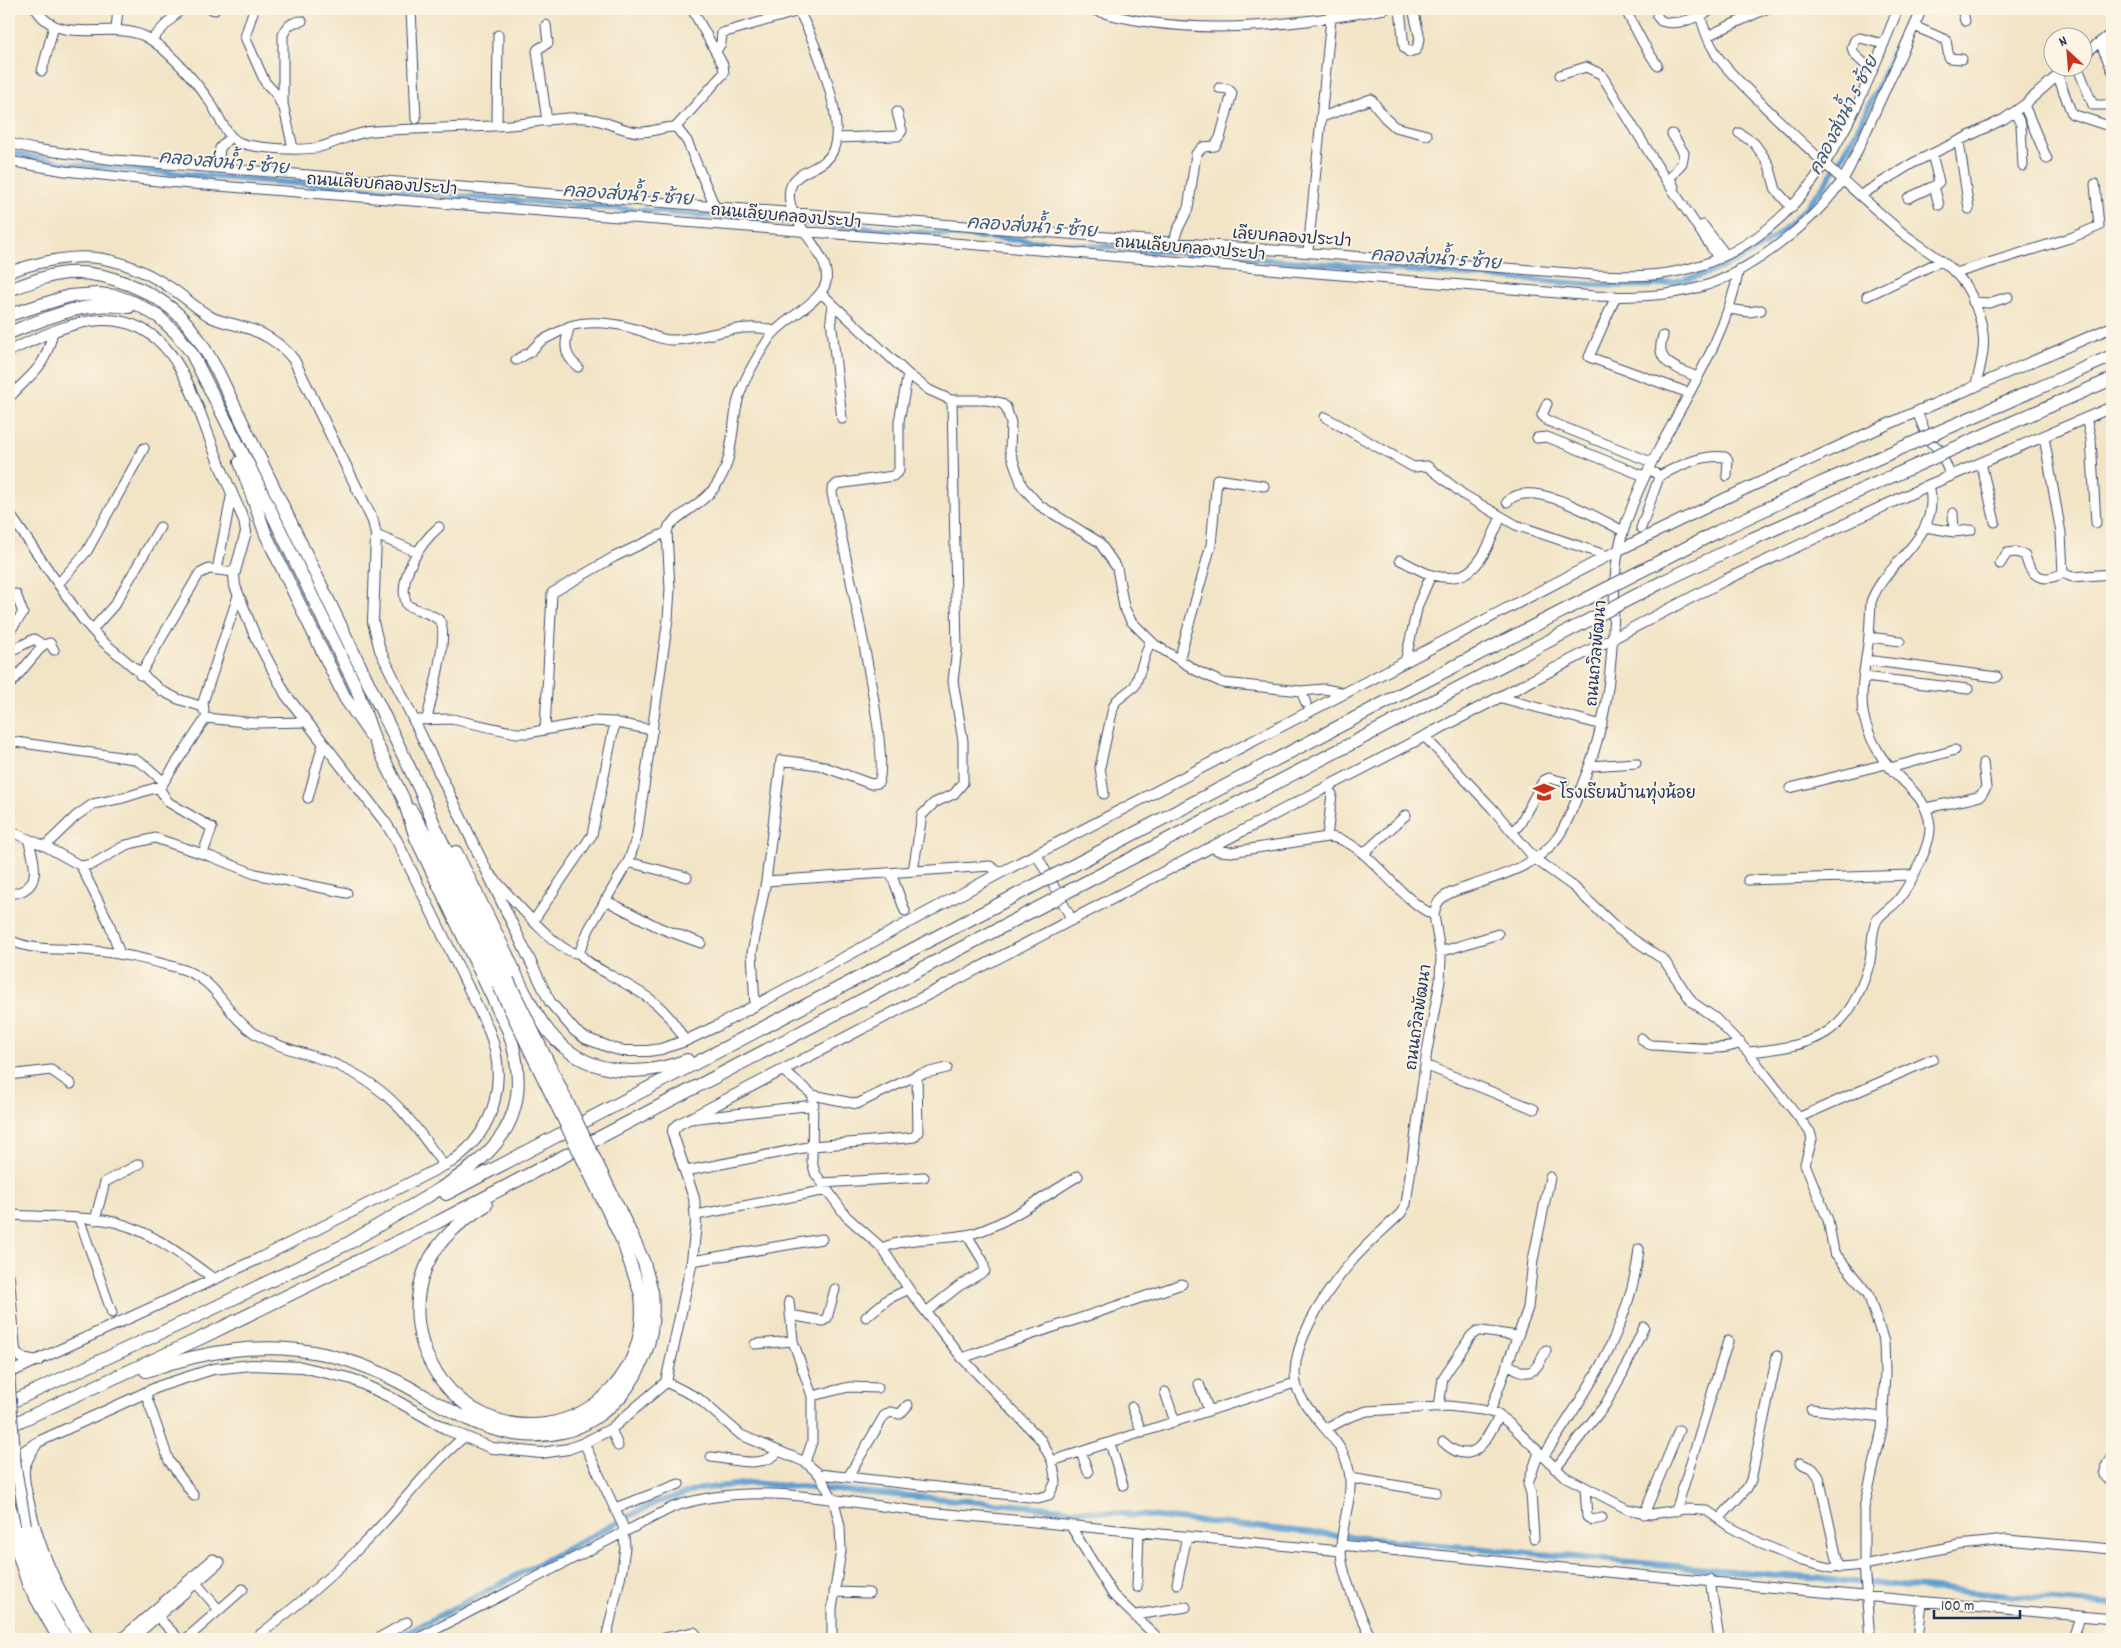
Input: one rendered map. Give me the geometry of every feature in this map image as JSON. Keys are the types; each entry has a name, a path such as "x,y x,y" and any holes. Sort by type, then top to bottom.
{"highway":[{"path":"9,290 54,275 83,273 121,281 175,312 188,325 218,372 420,790 503,982"},
{"path":"9,307 55,292 89,286 125,289 153,298"},
{"path":"9,315 58,299 89,294 116,296 149,311 168,325 191,352 233,438 252,470 360,696 374,739 403,798 426,834 635,1243 653,1327 645,1356 635,1377 618,1399 592,1420 580,1426 553,1434 525,1436 498,1432 468,1420 368,1367 321,1354 276,1348 241,1348 191,1357 135,1375 34,1415"},
{"path":"9,333 65,311 90,305 114,305 149,311"},
{"path":"9,1403 347,1244 1424,682 1719,531 1827,480 2112,356"},
{"path":"9,1426 284,1298 548,1164 1662,582 1752,538 2112,379"},
{"path":"420,790 445,829 536,1012 549,1031 571,1052 608,1069 641,1072 677,1064 763,1028"},
{"path":"347,1244 447,1185 483,1159 504,1132 512,1112 517,1090 515,1055 509,1032 416,838 403,798"},
{"path":"548,1164 456,1226 442,1242 426,1267 418,1294 418,1323 426,1355 440,1380 451,1393 489,1418 503,1422 537,1425 570,1418 604,1398 627,1369 640,1338 646,1293"}],"main road":[{"path":"9,272 48,259 64,256 114,261 133,267 152,277 210,317 257,331 286,349 294,360 373,521 376,535 373,622 375,634 390,672 484,868 550,1002 575,1031 585,1038 623,1051 661,1049 685,1041 755,1006 1000,874 1619,550 1728,497 1916,412 2112,327"},
{"path":"9,351 52,332 87,322 104,320 132,326 158,340 180,366 190,386 244,520 246,532 235,572 235,586 238,596 286,695 394,835 495,1047 499,1079 492,1111 476,1139 461,1154 444,1166 214,1279 9,1374 16,1468 17,1528 27,1584 58,1639"},
{"path":"9,1466 18,1456 38,1442 173,1380 213,1369 252,1365 302,1367 339,1375 372,1387 464,1437 492,1448 527,1453 554,1452 584,1443 611,1429 666,1382 692,1261 696,1215 686,1171 673,1130 687,1120 1725,580 1929,485 2112,407"},
{"path":"9,1277 12,1353 20,1358 39,1361"},
{"path":"38,1442 27,1461 24,1478 34,1521 50,1569 66,1604 90,1639"},
{"path":"9,1476 15,1474 24,1478"},
{"path":"9,1501 36,1583 68,1639"},
{"path":"17,1528 80,1639"}],"street":[{"path":"36,9 41,16 54,26 79,31 116,29 132,32 150,40 163,49 204,94 231,136 240,143 255,146 293,148 318,147 368,131 497,126 547,121 593,119 636,132 676,127 724,73 725,69 692,9"},
{"path":"116,29 118,9"},
{"path":"150,40 182,9"},
{"path":"254,9 245,37 265,82 276,94 284,111 293,148"},
{"path":"411,9 416,119"},
{"path":"1090,9 1157,24 1202,28 1241,27 1331,18 1385,9"},
{"path":"1400,9 1405,51 1412,52 1419,47 1420,39 1413,9"},
{"path":"1625,9 1657,65"},
{"path":"1631,9 1637,21"},
{"path":"1658,16 1661,21 1672,23 1699,12 1714,9"},
{"path":"1708,36 1766,9"},
{"name":"เลียบคลองประปา","path":"9,143 34,149 115,160 715,207 795,215 1595,275 1653,275 1675,272 1722,257 1770,229 1792,208 1827,165 1872,71 1898,9"},
{"name":"ถนนเลียบคลองประปา","path":"9,161 65,171 125,178 803,229 1616,296 1679,292 1704,286 1739,269 1794,232 1823,204 1841,178 1922,9"},
{"path":"1962,9 1965,20"},
{"path":"579,953 589,929 628,862 637,836 668,619 670,589 667,532 669,526 711,493 718,483 734,433 740,394 774,331 821,293 825,283 825,266 795,215 790,197 790,188 800,175 830,157 836,138 836,125 829,89 819,55 799,10 722,33 721,43 716,51"},
{"path":"1699,12 1708,36 1721,61 1739,81 1900,231 1956,273 1973,302 1984,335 1985,346 1975,386"},
{"path":"1308,252 1331,18"},
{"path":"284,111 283,35 288,26 293,22 302,21"},
{"path":"546,25 548,43 537,51 547,121"},
{"path":"42,71 54,26"},
{"path":"1914,26 1946,40 1949,58 1962,58"},
{"path":"2094,46 2112,33"},
{"path":"497,126 498,35"},
{"path":"1872,71 1854,54 1852,47 1855,40 1860,38 1884,44"},
{"path":"2100,42 2112,70"},
{"path":"1560,75 1586,67 1600,74 1664,177 1722,257"},
{"path":"1861,195 1900,170 1997,124 2024,105 2053,78"},
{"path":"2058,78 2072,114 2112,127"},
{"path":"2082,78 2093,105 2112,105"},
{"path":"1174,242 1177,231 1188,209 1196,154 1203,148 1215,146 1220,138 1232,93 1228,89 1220,88"},
{"path":"1322,117 1371,100 1395,127 1427,134"},
{"path":"2024,105 2047,159"},
{"path":"836,138 898,136 902,131 897,112"},
{"path":"2015,112 2021,125 2023,166"},
{"path":"676,127 687,141 715,207"},
{"path":"1739,133 1754,143 1762,154 1769,165 1776,190 1792,208"},
{"path":"1672,134 1684,154 1682,163 1670,178 1672,183 1722,257"},
{"path":"218,168 220,148 231,136"},
{"path":"1959,142 1969,209"},
{"path":"1908,198 1934,186 1939,179 1932,154"},
{"path":"1956,273 2073,237 2098,226 2095,184"},
{"path":"1934,186 1939,206"},
{"path":"1867,296 1941,261"},
{"name":"ถนนถวิลพัฒนา","path":"1295,1383 1297,1354 1316,1314 1353,1260 1401,1213 1406,1204 1425,1065 1440,981 1440,952 1434,914 1438,903 1446,896 1503,875 1535,859 1548,850 1560,833 1590,766 1602,726 1609,686 1619,550 1623,531 1648,469 1714,347 1729,309 1739,269"},
{"path":"821,293 908,374 936,394 952,400 995,401 1006,407 1011,423 1010,451 1022,486 1039,505 1098,542 1117,568 1124,607 1131,621 1150,641 1179,660 1223,683 1301,691 1324,689 1346,693"},
{"path":"1616,296 1589,357 1688,392"},
{"path":"1973,302 1989,303 2008,297"},
{"path":"833,305 831,319 842,419"},
{"path":"1729,309 1749,312 1761,310"},
{"path":"516,360 530,352 541,341 570,326 578,324 612,324 673,340 760,327 774,331"},
{"path":"570,326 566,341 566,354 578,367"},
{"path":"9,398 38,370 46,356 52,332"},
{"path":"1663,336 1659,346 1663,358 1673,366 1697,378"},
{"path":"755,1006 752,953 766,881 781,760 820,765 871,784 878,783 882,777 882,757 871,684 832,489 837,484 893,476 900,471 899,421 908,374"},
{"path":"913,871 922,815 934,803 954,794 963,783 963,740 953,681 957,649 952,400"},
{"path":"1547,404 1542,415 1548,420 1659,476"},
{"path":"1916,412 1929,441 1939,449 1950,476"},
{"path":"1325,417 1413,467 1426,466 1464,494 1516,525 1608,556"},
{"path":"2086,418 2091,440 2096,523"},
{"path":"1537,438 1547,437 1648,469"},
{"path":"2044,437 2061,533 2063,573"},
{"path":"59,583 87,551 144,448"},
{"path":"1641,528 1659,476 1714,455 1728,460 1727,476"},
{"path":"1981,463 1995,522"},
{"path":"1179,660 1211,545 1217,479 1264,486"},
{"path":"1748,1052 1784,1049 1805,1044 1828,1032 1840,1022 1856,1001 1869,964 1878,919 1899,900 1930,836 1926,808 1915,792 1888,766 1872,740 1864,717 1864,677 1873,596 1925,527 1930,511 1929,485"},
{"path":"217,570 232,492"},
{"path":"1506,502 1522,492 1543,495 1623,531"},
{"path":"9,513 92,630 140,675 169,695 204,712 255,723 307,722"},
{"path":"1953,513 1954,532"},
{"path":"1400,560 1431,575 1459,577 1473,570 1501,517"},
{"path":"92,630 115,604 160,527"},
{"path":"427,719 444,632 438,620 407,605 405,601 409,568 424,541 439,527"},
{"path":"1925,527 1954,532 1971,530"},
{"path":"545,729 552,593 614,557 667,532"},
{"path":"376,535 417,552"},
{"path":"2000,564 2007,553 2016,552 2025,555 2029,570 2034,575 2048,578 2063,573 2072,576 2112,574"},
{"path":"140,675 199,574 208,569 235,572"},
{"path":"1405,662 1418,605 1431,575"},
{"path":"9,632 23,613 16,594"},
{"path":"45,846 76,816 93,804 123,798 162,785 204,712 238,596"},
{"path":"1869,637 1900,641"},
{"path":"9,652 34,639 43,645"},
{"path":"1104,794 1100,767 1111,712 1116,701 1135,686 1150,641"},
{"path":"9,686 43,645 50,643 54,650"},
{"path":"1866,660 1997,677"},
{"path":"1864,677 1968,689"},
{"path":"1301,691 1306,703"},
{"path":"1498,697 1602,726"},
{"path":"413,720 462,720 491,729 516,733 581,722 614,722 653,730"},
{"path":"534,920 592,835 614,722"},
{"path":"1424,736 1535,859 1574,887 1618,929 1664,960 1692,1002 1716,1018 1740,1042 1800,1118 1812,1139 1805,1157 1806,1169 1828,1220 1834,1252 1868,1294 1884,1342 1886,1373 1883,1417 1878,1453 1864,1508 1864,1565 1870,1639"},
{"path":"9,741 134,759 146,766 162,785 168,802 212,828 203,853"},
{"path":"308,798 323,744"},
{"path":"1790,788 1955,750"},
{"path":"1590,766 1636,763"},
{"path":"1926,808 1973,798 1984,792 1986,788 1983,763"},
{"path":"1512,832 1520,824 1543,780 1549,778 1564,782"},
{"path":"1327,837 1332,794"},
{"path":"1363,854 1406,815"},
{"path":"9,831 45,846 81,866 120,954"},
{"path":"1212,847 1219,851 1231,852 1327,837 1338,837 1363,854 1414,904 1434,914"},
{"path":"81,866 93,864 126,845 150,838 160,839 203,853 255,874 347,893"},
{"path":"9,894 22,891 34,876 36,865 28,839"},
{"path":"1038,855 1072,920"},
{"path":"628,862 687,877"},
{"path":"766,881 990,866 1000,874"},
{"path":"484,868 534,920 569,952 579,953 590,963 644,994 666,1010 685,1041"},
{"path":"891,873 904,911"},
{"path":"1748,880 1912,875"},
{"path":"605,900 660,928 701,943"},
{"path":"1440,952 1498,934"},
{"path":"9,940 31,949 120,954 199,975 217,991 245,1027 272,1043 338,1065 352,1072 399,1106 444,1166"},
{"path":"1641,1038 1648,1044 1677,1046 1732,1047 1740,1042"},
{"path":"1800,1118 1933,1059"},
{"path":"1425,1065 1534,1109"},
{"path":"782,1070 813,1094 857,1104 917,1075 947,1068"},
{"path":"9,1075 51,1070 71,1084"},
{"path":"686,1171 813,1146 914,1136 918,1132 919,1126 917,1075"},
{"path":"813,1094 812,1166 824,1187 846,1216 882,1248 909,1289 962,1358 1041,1440 1052,1461 1056,1481 1049,1495 1038,1498 848,1477 821,1476"},
{"path":"687,1120 814,1105"},
{"path":"94,1220 105,1182 139,1164"},
{"path":"882,1248 898,1243 967,1235 1018,1213 1078,1176"},
{"path":"696,1215 824,1187 924,1177"},
{"path":"1490,1412 1528,1308 1534,1260 1550,1177"},
{"path":"9,1215 79,1218 120,1224 162,1243 214,1279"},
{"path":"79,1218 112,1313"},
{"path":"926,1312 959,1286 985,1271 983,1261 967,1235"},
{"path":"692,1261 822,1240"},
{"path":"1534,1538 1531,1493 1528,1482 1541,1454 1593,1381 1613,1340 1627,1300 1639,1249"},
{"path":"962,1358 1182,1284"},
{"path":"790,1315 823,1320 826,1318 835,1289"},
{"path":"866,1317 888,1298 909,1289"},
{"path":"789,1301 793,1340 812,1396 812,1442 805,1462"},
{"path":"1555,1469 1605,1406 1644,1328"},
{"path":"1439,1407 1443,1378 1471,1336 1477,1331 1482,1331 1518,1336"},
{"path":"754,1344 793,1340"},
{"path":"1676,1511 1728,1341"},
{"path":"1508,1364 1524,1374 1528,1373 1541,1360 1546,1350"},
{"path":"1719,1519 1747,1488 1751,1480 1777,1356"},
{"path":"666,1382 698,1398 741,1434 805,1462 821,1476 838,1515 841,1538 831,1621 832,1639"},
{"path":"1052,1461 1295,1383 1308,1408 1343,1453 1350,1478 1341,1546 1344,1569 1371,1639"},
{"path":"1199,1384 1209,1411"},
{"path":"812,1396 849,1387 878,1388"},
{"path":"145,1392 169,1461 194,1496"},
{"path":"1164,1392 1175,1422"},
{"path":"848,1477 884,1416 890,1412 900,1414 908,1405"},
{"path":"1132,1407 1142,1433"},
{"path":"1326,1429 1358,1413 1439,1407 1490,1412 1499,1416 1555,1469 1585,1488 1627,1510 1644,1514 1664,1514 1685,1509 1706,1510 1743,1535 1802,1561 1821,1566 1839,1568 1864,1565 1959,1546 2006,1540 2112,1549"},
{"path":"1811,1409 1883,1417"},
{"path":"1443,1442 1454,1450 1472,1453 1479,1450 1499,1416"},
{"path":"611,1429 618,1446"},
{"path":"1644,1514 1679,1430"},
{"path":"254,1639 315,1589 365,1542 440,1457 464,1437"},
{"path":"584,1443 617,1510 623,1529 622,1570 606,1639"},
{"path":"1110,1443 1123,1485"},
{"path":"711,1457 747,1462 770,1458 779,1451"},
{"path":"1081,1452 1088,1472"},
{"path":"2112,1457 2104,1475 2112,1483"},
{"path":"1800,1463 1813,1469 1819,1477 1839,1568"},
{"path":"1350,1478 1436,1492"},
{"path":"617,1510 680,1484"},
{"path":"1585,1488 1587,1517 1594,1520 1602,1518"},
{"path":"417,1639 435,1635 623,1529 673,1507 714,1496 751,1492 832,1498 1139,1532 1341,1546 2112,1619"},
{"path":"1070,1525 1120,1604 1136,1615 1159,1639"},
{"path":"1137,1587 1139,1532"},
{"path":"1177,1584 1187,1536"},
{"path":"121,1639 217,1560 196,1583 132,1639"},
{"path":"1710,1580 1719,1639"},
{"path":"196,1583 219,1610"},
{"path":"186,1639 243,1588"},
{"path":"834,1592 869,1593"},
{"path":"1918,1639 1922,1602"},
{"path":"1136,1615 1186,1607"},
{"path":"2073,1639 2080,1616"},
{"path":"158,1617 179,1639"},
{"path":"377,1639 407,1622"},
{"path":"660,1639 686,1632 694,1632 700,1639"}],"waterway":[{"path":"1152,9 1240,9"},
{"name":"คลองส่งน้ำ 5 ซ้าย","path":"9,152 68,164 241,179 1595,285 1647,285 1678,281 1727,265 1768,242 1801,213 1829,178 1853,139 1912,9"},
{"path":"395,1639 655,1503 700,1489 751,1483 1148,1516 1374,1539 2112,1605"}],"place":[{"name":"โรงเรียนบ้านทุ่งน้อย","path":"1544,792"}]}
